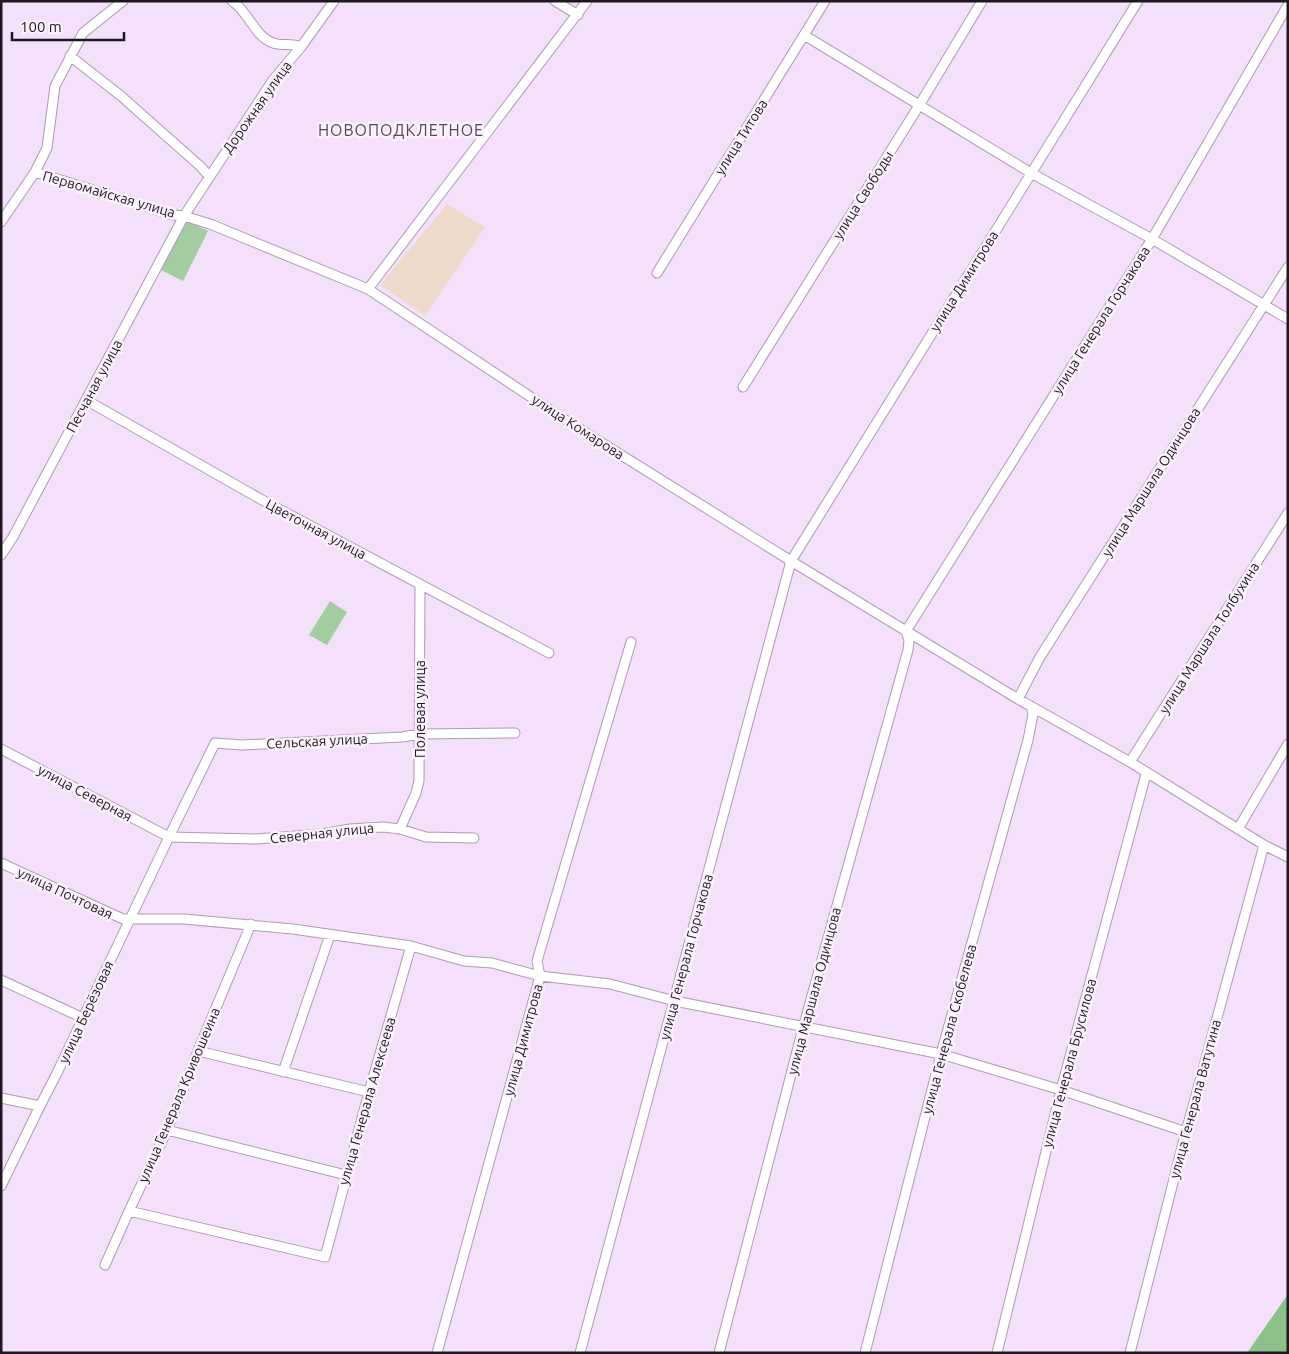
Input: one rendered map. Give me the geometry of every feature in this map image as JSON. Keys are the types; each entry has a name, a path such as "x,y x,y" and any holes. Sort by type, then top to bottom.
{"street":[{"path":"35,172 47,148 55,86 70,56 82,33 123,1"},
{"path":"232,1 239,6 260,35 274,43 301,47"},
{"name":"Дорожная улица","path":"184,216 273,80 301,47 334,1"},
{"path":"555,1 578,15"},
{"path":"368,289 587,1"},
{"name":"улица Титова","path":"657,273 825,1"},
{"name":"улица Свободы","path":"743,387 920,104 982,1"},
{"name":"улица Димитрова","path":"791,561 1138,1"},
{"name":"улица Генерала Горчакова","path":"906,631 1152,239 1288,5"},
{"path":"804,35 1031,173 1152,239 1288,319"},
{"path":"70,56 121,96 209,176"},
{"name":"Первомайская улица","path":"1,222 35,172 173,215 184,216"},
{"name":"улица Комарова","path":"184,216 210,224 368,289 570,423 791,561 1018,699 1130,762 1146,774 1288,858"},
{"name":"Песчаная улица","path":"1,555 13,537 184,216"},
{"name":"улица Маршала Одинцова","path":"1018,699 1040,657 1288,266"},
{"name":"Цветочная улица","path":"86,400 264,501 549,653"},
{"name":"улица Маршала Толбухина","path":"1130,762 1288,513"},
{"name":"улица Генерала Горчакова","path":"580,1353 791,561"},
{"name":"Полевая улица","path":"400,828 418,787 420,750 420,585"},
{"name":"улица Маршала Одинцова","path":"718,1353 803,1028 908,650 909,640 906,631"},
{"name":"улица Димитрова","path":"437,1353 540,976 537,961 631,642"},
{"name":"улица Генерала Скобелева","path":"864,1353 941,1054 1028,740 1033,714 1031,706"},
{"name":"Сельская улица","path":"215,743 242,745 402,738 419,734 515,733"},
{"name":"улица Берёзовая","path":"1,1186 57,1074 215,743"},
{"path":"1238,829 1288,744"},
{"name":"улица Северная","path":"1,749 169,837"},
{"name":"улица Генерала Брусилова","path":"997,1353 1061,1090 1146,774"},
{"name":"Северная улица","path":"169,837 256,839 383,827 400,828 426,836 474,838"},
{"name":"улица Генерала Ватутина","path":"1130,1353 1186,1132 1264,845"},
{"name":"улица Почтовая","path":"1,862 123,919 130,920"},
{"path":"130,920 184,919 251,924 411,946 464,961 492,963 540,976 610,984 675,1001 941,1054 1061,1090 1186,1132"},
{"name":"улица Генерала Кривошеина","path":"105,1265 128,1211 167,1130 251,924"},
{"path":"283,1072 330,935"},
{"name":"улица Генерала Алексеева","path":"128,1211 325,1257 369,1092 411,946"},
{"path":"1,980 83,1018"},
{"path":"198,1051 369,1092"},
{"path":"1,1098 40,1106"},
{"path":"167,1130 346,1176"}],"shaded area":[{"path":"447,204 485,227 425,316 380,285"}],"green space":[{"path":"186,220 208,231 183,281 161,270"},
{"path":"330,601 347,612 327,645 309,635"},
{"path":"1288,1294 1288,1353 1247,1353"}],"district":[{"name":"НОВОПОДКЛЕТНОЕ","path":"401,130"}]}
